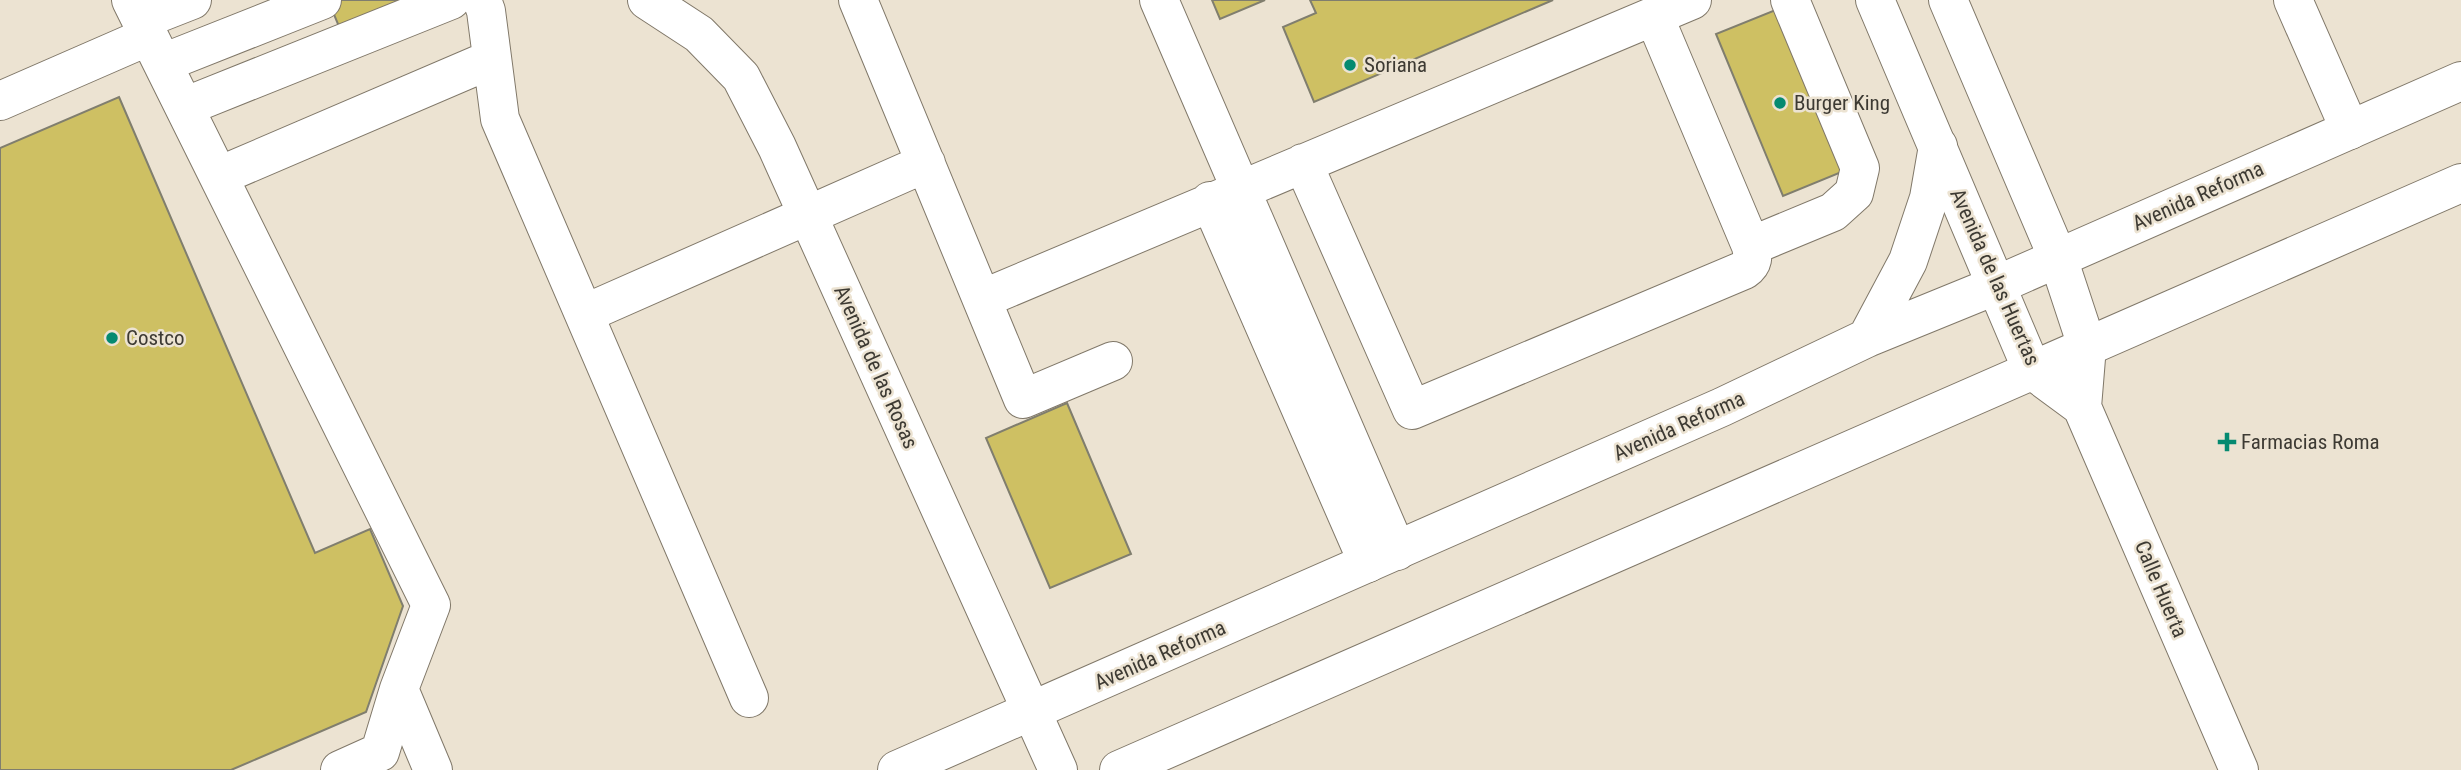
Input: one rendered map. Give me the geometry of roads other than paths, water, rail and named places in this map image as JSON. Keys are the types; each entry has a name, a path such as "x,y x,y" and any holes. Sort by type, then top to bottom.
{"main road":[{"path":"156,51 192,0"},
{"path":"156,51 265,0"},
{"path":"0,101 322,0"},
{"path":"156,51 388,0"},
{"path":"156,51 452,0"},
{"path":"482,0 486,10 500,119 749,698"},
{"name":"Avenida de las Rosas","path":"647,0 699,34 741,77 777,147 1058,770"},
{"path":"858,0 1023,398 1113,361"},
{"path":"1159,0 1226,195 1383,557"},
{"path":"982,299 1692,0"},
{"path":"1751,246 1833,212 1854,193 1860,168 1790,0"},
{"name":"Avenida de las Huertas","path":"1875,0 2032,370 2082,407"},
{"path":"1948,0 2057,258 2087,346 2082,407"},
{"path":"2293,0 2350,130"},
{"path":"1303,163 1412,410 1671,302 1744,270 1751,266 1753,257 1751,246 1654,16"},
{"path":"156,51 431,605 399,689 380,752 340,770"},
{"path":"219,176 492,59"},
{"name":"Avenida Reforma","path":"897,770 1722,407 1867,338 1997,285 2461,81"},
{"path":"1867,338 1908,261 1929,198 1938,146"},
{"path":"584,314 926,163"},
{"path":"1119,770 2461,183"},
{"name":"Calle Huerta","path":"2082,407 2239,770"},
{"path":"399,689 433,770"}],"place":[{"name":"Soriana","path":"1350,65"},
{"name":"Burger King","path":"1780,103"},
{"name":"Costco","path":"112,338"},
{"name":"Farmacias Roma","path":"2227,442"}]}
